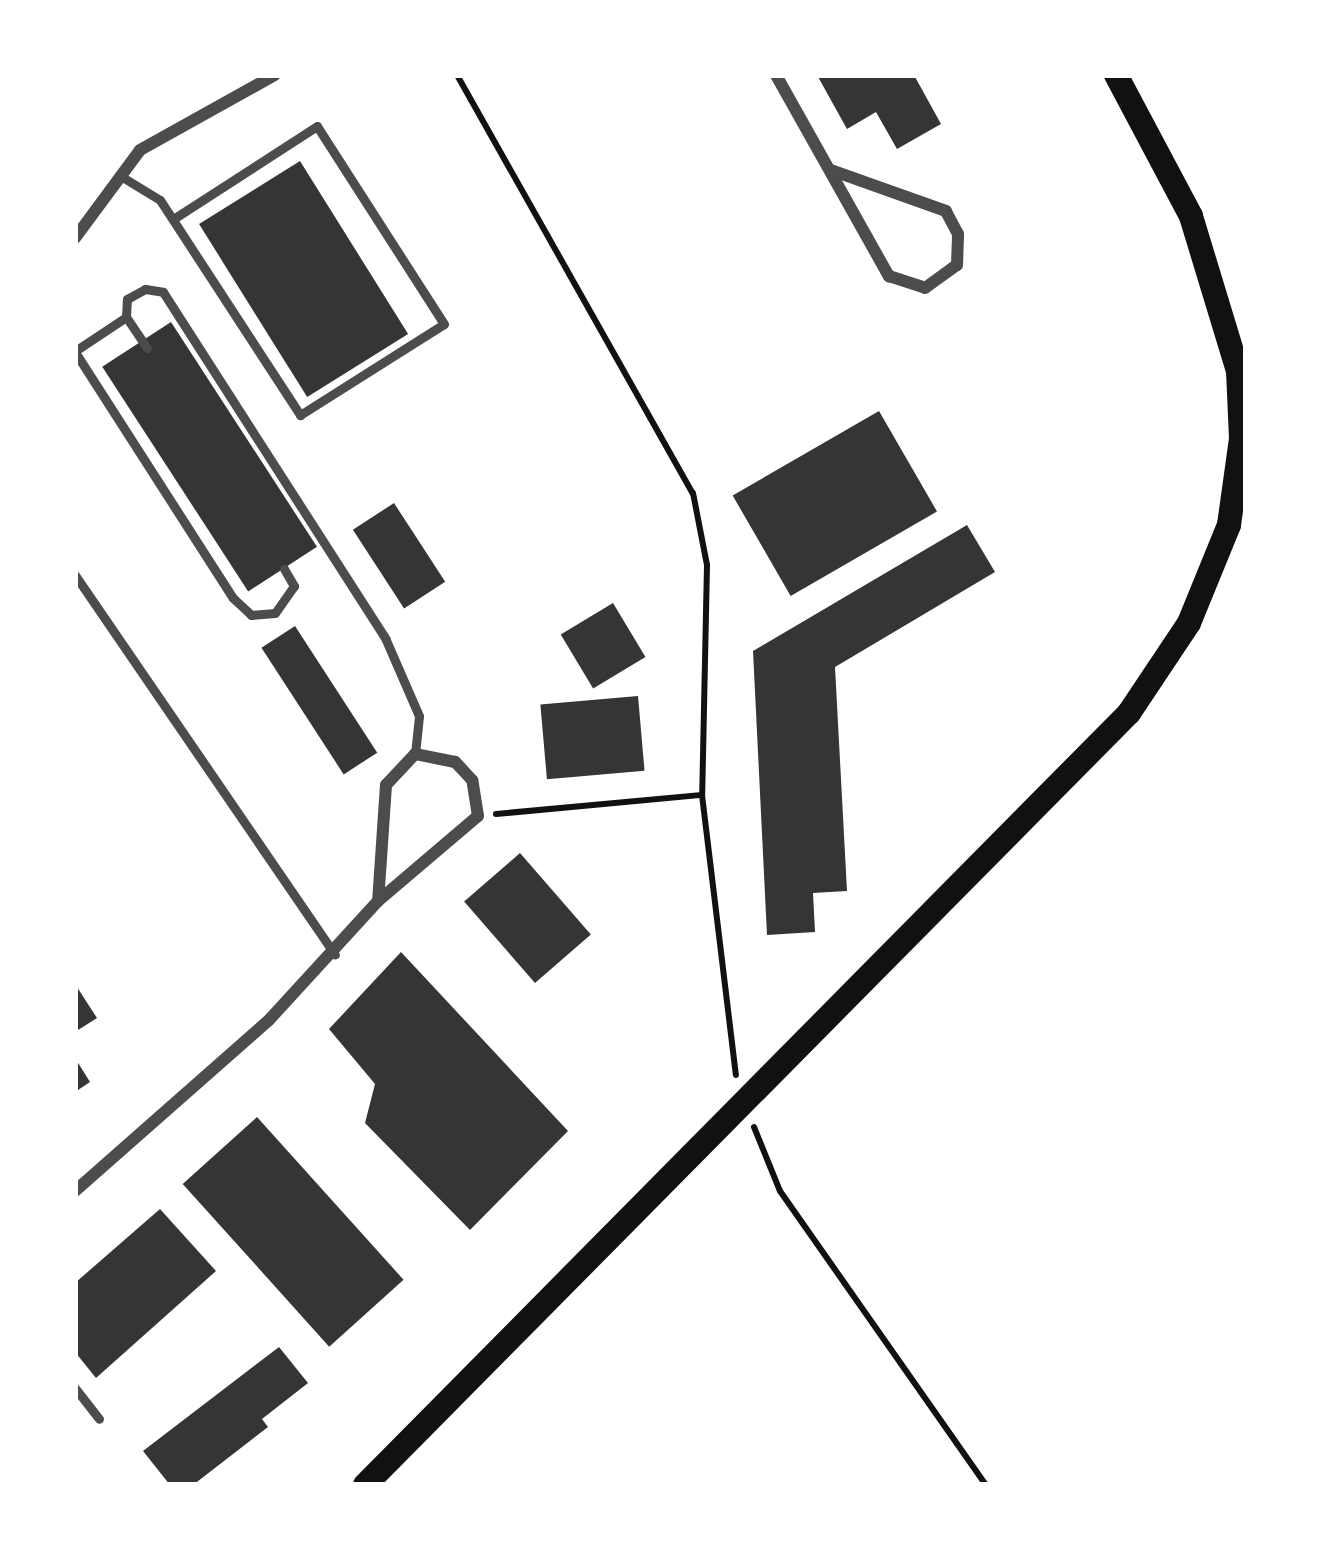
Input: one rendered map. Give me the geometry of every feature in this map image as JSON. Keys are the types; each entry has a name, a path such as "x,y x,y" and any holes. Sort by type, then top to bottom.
{"main road":[{"path":"365,1485 734,1089 1129,713 1164,668 1216,564 1237,482 1238,371 1191,216 1116,75"}],"street":[{"path":"75,238 117,174 140,150 257,79 275,75"},
{"path":"776,75 889,276 925,289 957,266 958,234 946,212 831,170"},
{"path":"75,1191 335,955 378,902 478,816 472,781 455,763 415,754 386,785 378,902"}],"lane":[{"path":"117,174 160,200 173,220 300,415 444,324 317,126 173,220"},
{"path":"147,348 126,317 127,299 163,292 386,640 419,716 415,754"},
{"path":"126,317 75,351 232,598 251,615 275,614 294,586 284,569"},
{"path":"75,575 335,955"},
{"path":"75,1388 99,1419"}],"path":[{"path":"457,75 693,493 707,565 701,795 734,1089 780,1191 986,1485"},
{"path":"478,816 701,795"},
{"path":"734,1089 752,1060"}],"building":[{"path":"817,75 914,75 941,124 897,149 876,112 847,129"},
{"path":"300,161 408,334 307,397 199,224"},
{"path":"171,322 317,547 248,591 102,367"},
{"path":"879,411 937,511 791,596 733,496"},
{"path":"394,503 445,582 404,609 353,530"},
{"path":"967,525 995,572 835,667 847,891 813,893 815,932 767,935 753,651"},
{"path":"613,603 645,657 593,688 561,634"},
{"path":"295,626 377,753 344,774 261,648"},
{"path":"638,696 645,771 547,779 540,705"},
{"path":"520,853 591,935 535,983 464,902"},
{"path":"401,952 568,1131 470,1230 365,1123 375,1084 329,1029"},
{"path":"75,984 97,1018 75,1032"},
{"path":"75,1058 90,1082 75,1092"},
{"path":"257,1117 404,1280 329,1347 183,1184"},
{"path":"160,1209 216,1271 96,1378 75,1352 75,1283"},
{"path":"279,1347 308,1383 262,1419 268,1427 193,1485 170,1485 143,1451"}]}
